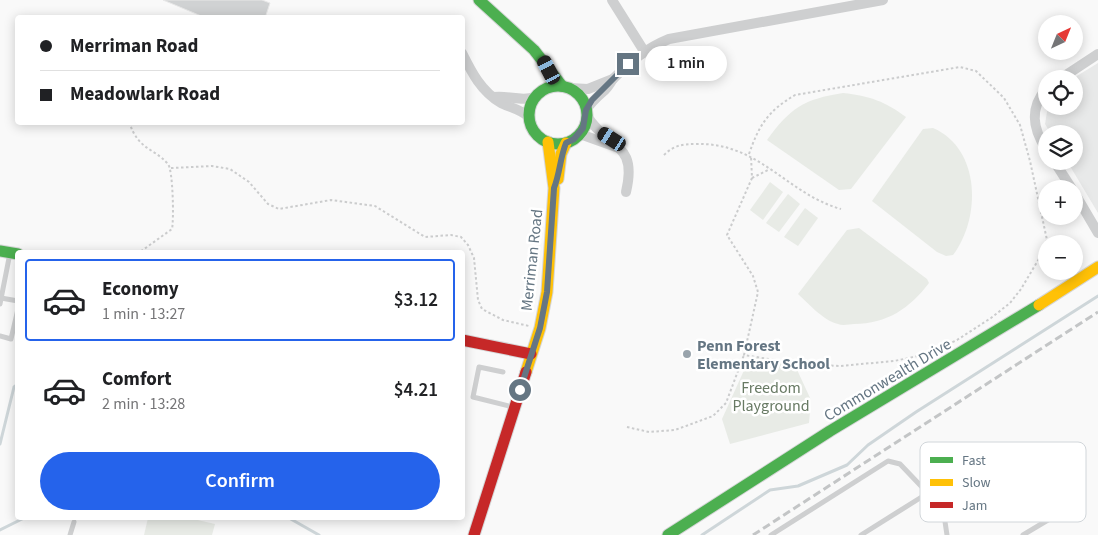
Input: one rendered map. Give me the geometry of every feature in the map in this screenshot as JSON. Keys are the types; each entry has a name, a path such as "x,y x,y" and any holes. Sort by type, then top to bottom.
{"main road":[{"path":"479,0 512,26 536,53 566,87 580,97 586,113 580,134 566,143 548,142 535,132 529,117 529,110 537,95 542,77 536,53"},
{"path":"537,95 550,87 566,87"},
{"name":"Merriman Road","path":"548,142 551,151 550,175 554,188"},
{"name":"Merriman Road","path":"474,535 540,328 547,292 554,188 566,143"},
{"name":"Commonwealth Drive","path":"668,535 830,431 972,347 1098,267"},
{"path":"465,341 531,354"}],"street":[{"path":"612,0 644,52"},
{"path":"626,192 630,165 626,155 612,139 596,129 586,113 592,100 644,52 669,39 883,0"},
{"path":"1074,70 1098,54"},
{"path":"465,58 480,86 501,103 519,109 529,117"},
{"path":"566,87 582,90 613,79"},
{"path":"494,97 503,95 522,100 537,95"},
{"path":"1038,103 1034,115 1038,135"},
{"path":"580,134 619,148"},
{"path":"1083,207 1098,233"}],"lane":[{"path":"0,304 9,252"},
{"path":"1,298 15,300"},
{"path":"0,336 11,339 15,322"},
{"path":"503,372 479,367 473,397 515,408"},
{"path":"770,535 888,461 900,464 920,485"},
{"path":"861,535 920,498"},
{"path":"70,535 74,522"},
{"path":"945,522 947,535"},
{"path":"1023,535 1044,522"}],"path":[{"path":"627,427 649,432 675,430 713,416 726,403 744,355 758,292 753,276 727,236 752,178 750,155 757,129 777,106 795,95 960,67 976,71 1004,98 1020,125 1030,161 1047,240 1033,270 1010,303 956,340 928,354 894,361 840,366 800,364 744,355"},
{"path":"130,125 132,131 146,148 164,160 171,168 174,214 172,229 143,250"},
{"path":"664,155 676,146 703,144 720,146 750,155 819,200 841,209"},
{"path":"171,168 212,166 230,168 249,182 268,204 279,209 331,200 375,206 425,237 451,235 461,238 468,245 474,258 478,300 482,309 503,320 540,328"},
{"path":"752,178 770,169"}],"shaded area":[{"path":"1098,63 1098,213 1083,188 1083,180 1078,180 1072,170 1083,170 1083,125 1045,124 1046,115 1083,115 1083,72"}],"green space":[{"path":"843,93 876,100 906,117 851,189 839,190 767,140 783,120 799,107 818,98"},
{"path":"933,128 949,138 960,152 968,168 971,186 972,204 962,240 953,255 946,256 937,252 872,201 923,129"},
{"path":"770,182 783,192 763,220 750,210"},
{"path":"788,194 800,204 779,232 766,223"},
{"path":"805,208 818,218 798,246 784,237"},
{"path":"859,228 927,279 929,283 906,307 887,318 866,323 840,325 822,316 798,294 847,230"},
{"name":"Freedom Playground","path":"750,357 793,361 811,400 809,423 730,444 722,419"},
{"path":"148,520 198,520 215,524 212,535 144,535"}],"building":[{"path":"163,0 262,0 270,3 266,15 199,15"}],"waterway":[{"path":"702,535 770,490 798,486 847,465 868,445 916,412 1098,296"},
{"path":"0,444 15,386"},
{"path":"0,530 20,520"},
{"path":"293,520 319,535"}],"railway":[{"path":"753,535 1098,312"}],"traffic: fast":[{"path":"479,0 534,50 562,86"},
{"path":"558,86 569,88 582,99 587,115 585,126 574,139 558,144 547,142 534,131 529,115 531,104 542,91 558,86"},
{"path":"0,251 15,254"},
{"path":"668,535 830,431 1039,305"}],"traffic: slow":[{"path":"526,372 540,328 547,292 554,188 548,142"},
{"path":"558,179 561,154 566,143"},
{"path":"1039,305 1098,267"}],"traffic: jam":[{"path":"465,341 531,354"},
{"path":"474,535 526,372"}],"place":[{"name":"Penn Forest Elementary School","path":"687,354"}],"route":[{"path":"520,390 540,328 547,292 554,188 559,176 561,154 566,143 580,134 586,122 586,110 592,100 606,89 628,64"}]}
